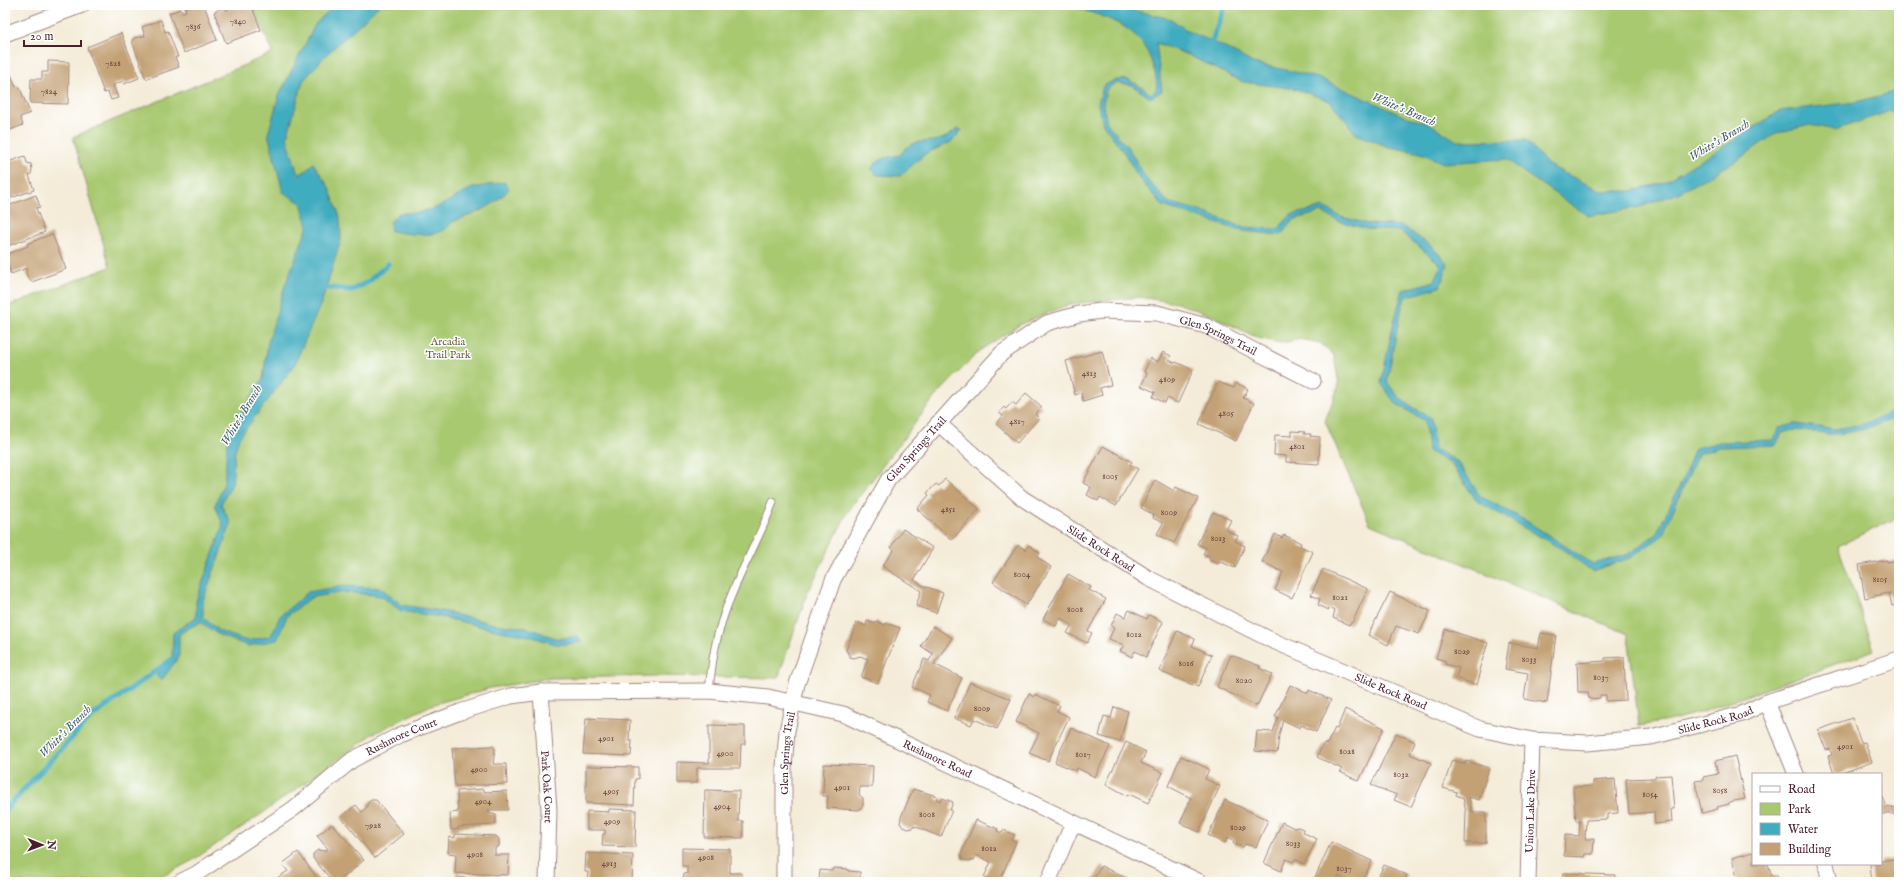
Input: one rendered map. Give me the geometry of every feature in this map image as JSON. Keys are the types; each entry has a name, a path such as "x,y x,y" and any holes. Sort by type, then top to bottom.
{"street":[{"path":"5,34 82,5"},
{"name":"Glen Springs Trail","path":"784,882 784,768 787,731 798,684 833,580 888,480 1002,353 1047,323 1079,314 1101,311 1158,313 1206,326 1313,381"},
{"name":"Slide Rock Road","path":"938,424 1022,498 1148,578 1271,640 1480,729 1532,740 1586,743 1651,737 1742,714 1767,702 1899,659"},
{"name":"Rushmore Road","path":"660,691 709,691 768,697 843,714 1200,882"},
{"name":"Rushmore Court","path":"180,882 196,874 293,809 352,760 400,735 460,712 512,696 541,692 660,691"},
{"name":"Park Oak Court","path":"541,692 549,810 547,882"},
{"path":"1767,702 1796,773"},
{"name":"Union Lake Drive","path":"1528,882 1532,740"},
{"path":"1048,882 1073,823"},
{"path":"1826,865 1830,882"}],"lane":[{"path":"709,691 712,661 719,630 730,599 773,502"}],"green space":[{"name":"Arcadia Trail Park","path":"252,5 1899,5 1899,517 1838,546 1874,650 1705,711 1668,721 1639,726 1628,634 1370,524 1325,421 1339,385 1334,355 1320,343 1301,339 1281,343 1258,338 1213,316 1177,303 1140,297 1070,304 1021,324 979,351 934,398 847,513 807,594 778,678 658,676 551,678 491,688 431,705 373,734 263,813 193,860 152,882 5,882 5,307 110,267 73,137 273,53"}],"water":[{"path":"335,5 380,5 326,55 303,81 287,137 298,175 307,170 313,163 329,187 340,217 341,240 322,301 294,366 239,438 235,451 232,484 221,504 231,524 203,600 203,617 219,631 247,641 271,636 280,616 308,592 343,586 381,588 402,605 447,612 494,624 528,628 558,639 579,636 581,642 559,645 529,636 495,630 446,618 401,611 381,596 345,592 312,597 287,616 277,640 248,646 219,635 200,622 179,634 179,657 161,681 156,676 172,656 173,633 196,617 196,601 223,525 215,505 224,483 228,435 263,379 268,342 284,288 308,226 301,203 283,192 268,134 279,95 316,23"},
{"path":"1070,5 1117,5 1171,19 1188,31 1220,45 1253,63 1321,79 1402,115 1432,125 1457,141 1526,140 1548,165 1601,191 1632,191 1662,183 1780,111 1856,102 1890,93 1899,86 1899,108 1835,130 1810,125 1776,133 1738,160 1678,193 1640,207 1588,216 1523,172 1507,159 1443,163 1421,153 1389,147 1356,134 1330,101 1296,89 1243,82 1188,55 1156,43 1162,91 1150,98 1132,85 1115,83 1106,90 1103,105 1107,123 1129,149 1147,180 1168,202 1197,210 1243,227 1278,229 1291,215 1324,207 1341,217 1369,224 1402,226 1430,245 1448,264 1440,287 1405,297 1398,324 1387,382 1400,399 1431,418 1434,448 1458,462 1480,496 1528,522 1593,564 1629,554 1657,533 1683,479 1695,448 1720,442 1773,440 1779,428 1795,424 1835,429 1864,424 1899,410 1899,416 1851,432 1827,434 1796,430 1789,431 1782,433 1776,445 1720,447 1698,454 1662,536 1630,558 1592,571 1565,551 1477,501 1451,464 1428,451 1425,421 1395,403 1381,383 1394,321 1403,290 1435,281 1441,265 1400,231 1367,229 1338,221 1321,212 1293,220 1281,235 1241,231 1163,206 1141,181 1123,151 1103,124 1098,104 1103,86 1117,80 1123,79 1133,82 1151,94 1157,88 1154,69 1147,51 1135,35 1119,24 1107,18"},
{"path":"958,129 962,130 951,142 925,154 900,176 877,175 871,169 877,162 891,156 900,155 905,149 914,143 942,139"},
{"path":"504,182 509,189 491,205 451,223 446,229 440,232 434,234 419,234 391,231 390,222 399,213 418,213 438,207 472,188"}],"building":[{"path":"193,5 204,5 217,40 184,53 169,13 181,9 182,13 186,11 185,8"},
{"path":"227,5 241,5 242,8 251,5 261,30 226,43 214,12 225,7 226,10 229,10"},
{"path":"161,20 165,32 168,31 178,57 175,57 179,67 146,79 132,41 134,38 145,36 142,27"},
{"path":"121,33 139,78 124,84 123,81 113,85 118,98 111,100 108,92 104,93 87,47"},
{"path":"48,61 69,62 68,104 30,103 31,79 42,79 42,72 48,72"},
{"path":"11,75 16,87 19,86 30,113 20,117 23,125 5,132 5,77"},
{"path":"25,156 27,163 31,164 32,169 31,174 29,175 34,190 5,200 5,163"},
{"path":"36,195 40,207 36,208 45,232 5,247 5,207"},
{"path":"52,234 66,269 32,282 26,273 27,268 11,274 5,255"},
{"path":"1102,351 1111,385 1100,388 1102,395 1083,401 1081,393 1075,395 1066,361"},
{"path":"1163,352 1171,356 1169,360 1193,370 1178,403 1167,398 1165,403 1153,397 1155,392 1141,386 1147,373 1144,372 1150,358 1158,362"},
{"path":"1218,382 1234,388 1236,383 1248,389 1243,398 1254,403 1236,441 1199,424"},
{"path":"1026,393 1042,407 1035,414 1039,418 1017,443 996,424 1003,416 999,413 1004,407 1006,409 1012,402 1016,405"},
{"path":"1292,431 1305,432 1304,434 1311,434 1310,436 1320,437 1319,464 1286,462 1286,456 1274,455 1275,435 1292,436"},
{"path":"1103,446 1132,462 1130,465 1138,469 1116,506 1100,497 1098,501 1087,495 1091,487 1083,483"},
{"path":"945,479 979,509 952,540 917,509 929,495 927,493 936,484 939,486"},
{"path":"1155,480 1174,491 1176,487 1198,498 1174,543 1157,534 1163,523 1153,518 1154,515 1141,508"},
{"path":"1213,512 1231,520 1226,530 1238,536 1235,541 1245,546 1235,568 1219,561 1218,564 1209,560 1210,557 1203,554 1206,548 1197,544"},
{"path":"903,529 933,548 914,580 924,586 943,593 936,613 916,606 921,591 882,566 894,550 891,547"},
{"path":"1275,534 1282,538 1284,535 1301,543 1300,546 1313,552 1292,598 1275,590 1283,572 1262,562"},
{"path":"1018,545 1026,550 1029,545 1040,553 1037,557 1051,567 1026,605 993,582"},
{"path":"1887,560 1887,562 1899,560 1899,604 1892,606 1889,593 1865,598 1859,565"},
{"path":"1323,569 1368,589 1352,623 1349,625 1333,618 1335,610 1330,607 1329,610 1318,605 1320,599 1311,595"},
{"path":"1068,574 1091,587 1089,590 1106,599 1088,631 1092,633 1087,643 1067,633 1072,625 1060,618 1056,626 1043,619"},
{"path":"1390,592 1430,611 1419,634 1396,626 1388,645 1368,635"},
{"path":"1129,610 1147,619 1149,615 1163,622 1146,657 1135,651 1132,657 1120,651 1124,645 1109,639 1114,628 1111,626 1117,613 1125,617"},
{"path":"867,621 875,624 876,621 885,625 886,623 900,628 878,683 861,677 868,659 860,656 854,658 850,657 846,650 857,622 866,626"},
{"path":"933,626 952,638 934,664 962,678 947,711 927,702 930,695 912,687 924,659 929,661 933,654 921,646"},
{"path":"1445,629 1488,643 1479,670 1481,671 1477,685 1456,678 1459,668 1445,664 1446,661 1436,658"},
{"path":"1177,631 1195,639 1192,646 1212,655 1198,687 1159,671"},
{"path":"1541,633 1556,635 1547,703 1524,699 1528,673 1505,669 1509,643 1538,648"},
{"path":"1231,655 1260,666 1259,668 1272,674 1257,706 1217,687"},
{"path":"1624,657 1626,700 1606,701 1606,695 1600,695 1600,698 1589,699 1588,692 1578,692 1577,663 1605,661 1605,658"},
{"path":"970,682 1011,699 997,729 974,719 971,725 954,718"},
{"path":"1290,685 1308,693 1309,690 1331,700 1316,732 1301,725 1300,728 1283,720 1279,735 1277,753 1255,751 1257,731 1273,732 1278,717 1275,717"},
{"path":"1029,694 1034,697 1035,694 1060,706 1057,711 1069,717 1048,761 1029,753 1039,733 1016,722"},
{"path":"1114,707 1128,711 1120,742 1099,736 1104,716 1111,718"},
{"path":"1345,709 1384,728 1359,781 1340,772 1342,769 1317,757 1324,743 1327,744 1335,728 1337,729"},
{"path":"586,718 630,720 629,741 632,741 631,756 583,754"},
{"path":"1852,718 1861,743 1865,742 1872,762 1842,773 1834,773 1828,756 1832,755 1830,749 1826,750 1818,730"},
{"path":"709,725 745,726 745,744 741,744 740,768 697,768 697,783 677,783 677,762 709,763"},
{"path":"1071,728 1110,746 1095,777 1077,768 1076,771 1055,762"},
{"path":"1396,733 1415,742 1410,754 1431,763 1411,807 1394,800 1397,795 1371,785"},
{"path":"1126,742 1146,752 1141,763 1163,773 1148,803 1129,794 1128,796 1106,784"},
{"path":"492,746 495,748 493,764 506,764 507,784 455,786 452,748"},
{"path":"1181,756 1209,769 1205,779 1220,786 1199,832 1180,823 1191,798 1168,786"},
{"path":"1735,756 1745,799 1729,802 1729,804 1717,807 1718,809 1702,813 1695,781 1703,780 1703,777 1718,774 1715,761"},
{"path":"1452,760 1465,764 1466,761 1489,768 1479,800 1469,797 1472,812 1486,812 1486,843 1465,843 1466,812 1463,798 1456,795 1457,792 1443,788"},
{"path":"824,764 873,766 872,787 860,787 859,795 863,798 863,805 859,810 827,808 828,796 823,796"},
{"path":"586,766 638,767 638,779 635,779 634,805 586,803"},
{"path":"1671,775 1674,809 1671,809 1672,822 1655,824 1654,812 1629,814 1626,779 1655,778 1655,776"},
{"path":"1615,779 1618,813 1607,814 1607,819 1586,820 1585,839 1594,839 1593,854 1585,854 1584,857 1564,856 1565,835 1579,836 1580,821 1576,821 1573,787 1593,786 1593,781"},
{"path":"484,789 484,792 507,791 508,810 488,810 489,813 496,815 496,823 492,825 458,827 459,829 451,830 450,813 458,812 457,791"},
{"path":"913,789 937,796 936,799 941,801 942,798 953,802 950,810 952,810 941,837 914,826 913,828 908,829 900,823 901,817"},
{"path":"705,790 739,791 738,821 743,821 743,838 704,837"},
{"path":"1882,797 1886,807 1899,808 1899,814 1882,814"},
{"path":"371,800 376,800 404,834 375,858 341,817 356,805 362,812"},
{"path":"1225,800 1268,820 1256,847 1245,844 1243,847 1233,843 1234,840 1228,837 1225,843 1208,835"},
{"path":"609,809 636,810 635,847 602,846 603,834 605,834 605,830 587,830 587,811 609,812"},
{"path":"976,820 998,829 997,831 1002,833 1004,830 1015,835 1012,840 1016,842 999,882 984,877 991,862 976,855 974,860 969,861 962,859 961,854"},
{"path":"1282,822 1294,828 1298,827 1303,829 1304,833 1317,839 1304,864 1295,859 1293,862 1286,859 1281,871 1264,863"},
{"path":"332,824 364,860 338,882 333,882 313,858 313,854 318,850 325,851 328,849 317,836"},
{"path":"455,834 496,836 499,839 499,846 495,848 495,855 509,855 508,875 455,873 456,854 448,853 449,837 455,838"},
{"path":"1331,842 1372,861 1362,882 1351,882 1338,876 1335,882 1313,882"},
{"path":"682,848 730,849 730,873 741,873 741,882 683,882 684,874 687,874 687,866 682,866"},
{"path":"298,852 320,882 276,882 274,880 288,871 282,864"},
{"path":"1752,852 1752,865 1768,865 1772,876 1777,875 1779,882 1738,882 1732,858"},
{"path":"586,853 633,855 632,882 587,882 588,872 585,872"},
{"path":"1899,858 1899,882 1872,882 1870,865 1882,865 1882,861"},
{"path":"1384,865 1407,875 1404,882 1376,882"},
{"path":"1101,866 1130,880 1129,882 1092,882"},
{"path":"833,868 848,869 848,871 860,872 860,882 819,882 820,870 832,871"},
{"path":"1563,873 1615,875 1614,882 1562,882"},
{"path":"457,877 494,881 494,882 456,882"}],"waterway":[{"path":"1210,47 1225,5"},
{"path":"320,287 352,290 368,282 388,264"},
{"name":"White's Branch","path":"5,810 90,718 171,660"}]}
